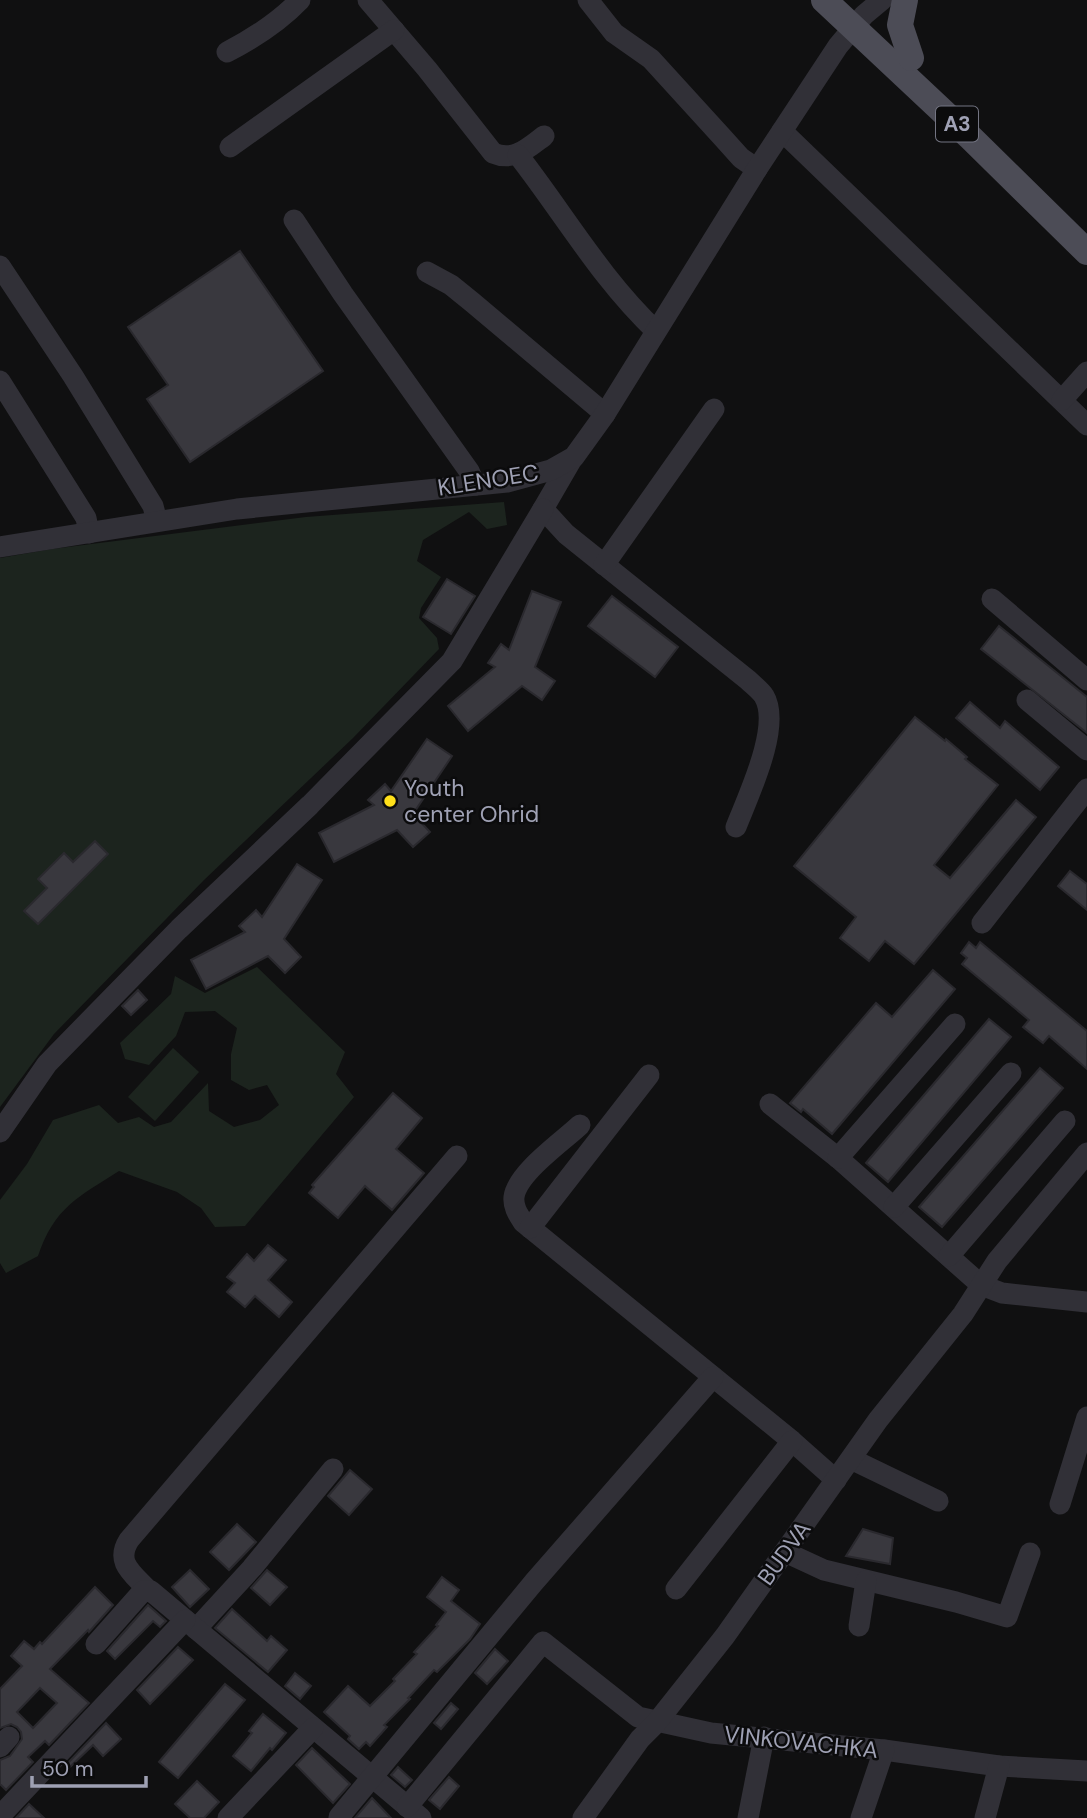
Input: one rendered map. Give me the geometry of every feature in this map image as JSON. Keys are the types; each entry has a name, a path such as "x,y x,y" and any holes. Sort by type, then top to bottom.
{"main road":[{"name":"A3","path":"824,0 862,11 1087,226"},
{"path":"905,0 900,25 911,58"},
{"name":"A3","path":"862,11 971,137 1087,252"}],"street":[{"path":"227,52 269,28 300,0"},
{"path":"368,0 427,69 487,147 501,156 517,155 544,136"},
{"path":"588,0 614,33 650,59 732,148 757,169"},
{"name":"KLENOEC","path":"0,547 237,509 507,482 551,470 573,457 604,414 757,169 862,11"},
{"path":"230,147 394,30"},
{"path":"782,131 1087,425"},
{"path":"517,155 556,204 603,274 656,331"},
{"path":"294,220 343,294 470,471 475,485"},
{"path":"0,266 73,376 153,506 157,521"},
{"path":"427,272 451,285 604,414"},
{"path":"1062,400 1087,372"},
{"path":"0,381 86,517 89,533"},
{"path":"604,565 714,409"},
{"path":"0,1132 47,1064 179,929 310,805 452,660 573,457"},
{"path":"543,509 566,534 748,680 765,697 770,727 764,752 736,827"},
{"path":"992,599 1087,680"},
{"path":"1027,700 1087,751"},
{"path":"982,922 1087,789"},
{"path":"838,1158 955,1024"},
{"path":"894,1207 1011,1073"},
{"path":"527,1225 649,1075"},
{"path":"770,1104 838,1158 981,1285 1002,1293 1087,1302"},
{"path":"949,1256 1065,1121"},
{"path":"580,1125 518,1184 514,1199 516,1212 527,1225 836,1480"},
{"name":"BUDVA","path":"583,1818 640,1739 656,1723 725,1636 878,1420 963,1314 997,1261 1087,1153"},
{"path":"414,1812 147,1590 124,1564 123,1549 457,1156"},
{"path":"339,1817 534,1582 713,1377"},
{"path":"1060,1504 1087,1417"},
{"path":"676,1589 792,1441"},
{"path":"851,1459 938,1501"},
{"path":"0,1816 190,1624 252,1568 333,1469"},
{"path":"785,1552 824,1570 1007,1616 1030,1553"},
{"path":"859,1626 866,1581"},
{"path":"96,1644 147,1590"},
{"name":"VINKOVACHKA","path":"414,1812 543,1642 638,1717 656,1723 711,1733 884,1750 999,1766 1087,1772"},
{"path":"228,1818 313,1728"},
{"path":"748,1818 764,1737"},
{"path":"861,1818 884,1750"},
{"path":"985,1818 999,1766"}],"shaded area":[{"path":"504,502 507,525 487,529 469,512 423,540 417,561 441,577 421,608 419,618 437,638 439,649 353,738 204,880 54,1034 0,1107 0,558 306,517"},
{"path":"257,967 345,1052 336,1074 354,1097 245,1226 215,1227 201,1208 177,1192 119,1171 69,1205 52,1226 38,1256 6,1273 0,1263 0,1200 27,1164 53,1120 99,1105 118,1123 139,1117 154,1127 171,1122 208,1083 209,1111 234,1127 260,1120 279,1105 267,1085 249,1090 231,1080 231,1054 237,1028 215,1011 185,1012 176,1036 149,1065 125,1059 120,1043 171,994 175,976 205,993"},
{"path":"173,1048 199,1072 155,1121 128,1097"}],"building":[{"path":"240,251 323,371 190,462 147,399 168,385 128,327"},
{"path":"447,579 475,596 451,634 423,617"},
{"path":"532,591 561,602 535,667 555,681 542,700 522,686 468,731 448,706 495,667 488,663 501,644 509,650"},
{"path":"612,596 678,647 655,677 588,626"},
{"path":"999,626 1087,697 1087,733 981,649"},
{"path":"970,702 1000,728 1005,721 1059,767 1040,790 956,718"},
{"path":"915,717 945,741 946,739 967,757 965,759 998,785 934,865 950,878 1016,800 1036,817 914,964 885,941 869,961 840,938 856,917 794,866"},
{"name":"Youth center Ohrid","path":"427,739 452,756 413,814 430,832 413,847 397,830 334,862 319,833 374,805 368,800 385,784 391,791"},
{"path":"95,841 108,854 38,924 24,911 47,888 38,879 64,853 73,862"},
{"path":"297,864 322,880 284,939 301,957 285,973 268,956 206,989 191,960 245,932 239,926 256,910 262,917"},
{"path":"1070,871 1087,884 1087,910 1058,886"},
{"path":"969,942 976,948 980,942 1087,1031 1087,1069 1049,1036 1043,1043 1023,1027 1029,1020 962,964 967,958 961,953"},
{"path":"933,970 955,989 832,1134 803,1109 801,1112 790,1103 876,1003 892,1017"},
{"path":"138,990 147,1000 131,1015 122,1006"},
{"path":"989,1019 1011,1037 888,1182 866,1163"},
{"path":"1040,1068 1063,1088 942,1227 919,1207"},
{"path":"393,1093 422,1118 396,1149 424,1173 392,1210 365,1186 338,1218 309,1193 314,1187 312,1185"},
{"path":"268,1245 286,1260 268,1280 292,1302 279,1317 255,1296 245,1307 227,1292 235,1283 227,1277 247,1254 254,1261"},
{"path":"350,1470 372,1489 349,1515 328,1496"},
{"path":"237,1524 256,1542 229,1570 210,1552"},
{"path":"863,1529 893,1538 890,1564 846,1556"},
{"path":"190,1570 209,1589 190,1607 172,1587"},
{"path":"267,1570 287,1587 270,1605 251,1588"},
{"path":"442,1577 459,1590 451,1601 480,1624 470,1639 437,1672 434,1670 408,1698 410,1699 384,1725 387,1727 370,1746 366,1742 359,1749 348,1739 350,1736 324,1712 348,1686 370,1706 395,1681 393,1679 417,1654 414,1652 438,1626 436,1625 446,1612 427,1597"},
{"path":"95,1587 113,1605 50,1669 89,1703 49,1745 45,1741 28,1757 33,1762 6,1790 0,1784 0,1760 10,1756 22,1739 21,1732 11,1724 0,1728 0,1689 22,1666 11,1656 24,1641 34,1649 40,1642 42,1644","holes":["40,1688 57,1703 33,1728 17,1712"]},
{"path":"148,1605 166,1621 160,1627 153,1621 115,1659 107,1651"},
{"path":"232,1609 267,1641 271,1636 287,1650 268,1672 215,1628"},
{"path":"178,1647 193,1660 150,1704 137,1690"},
{"path":"495,1649 508,1661 487,1684 475,1673"},
{"path":"295,1673 311,1686 300,1699 285,1686"},
{"path":"225,1684 245,1700 178,1778 159,1762"},
{"path":"451,1703 458,1709 441,1729 434,1723"},
{"path":"263,1714 286,1733 251,1771 233,1756"},
{"path":"106,1723 121,1739 103,1756 93,1745 70,1767 67,1764"},
{"path":"312,1748 350,1784 333,1803 296,1765"},
{"path":"398,1767 412,1780 405,1787 391,1775"},
{"path":"449,1777 459,1786 440,1809 429,1800"},
{"path":"197,1781 219,1802 204,1818 190,1818 175,1804"},
{"path":"372,1798 391,1818 355,1818"},
{"path":"29,1804 44,1818 16,1818"}],"place":[{"name":"Youth center Ohrid","path":"390,801"}]}
